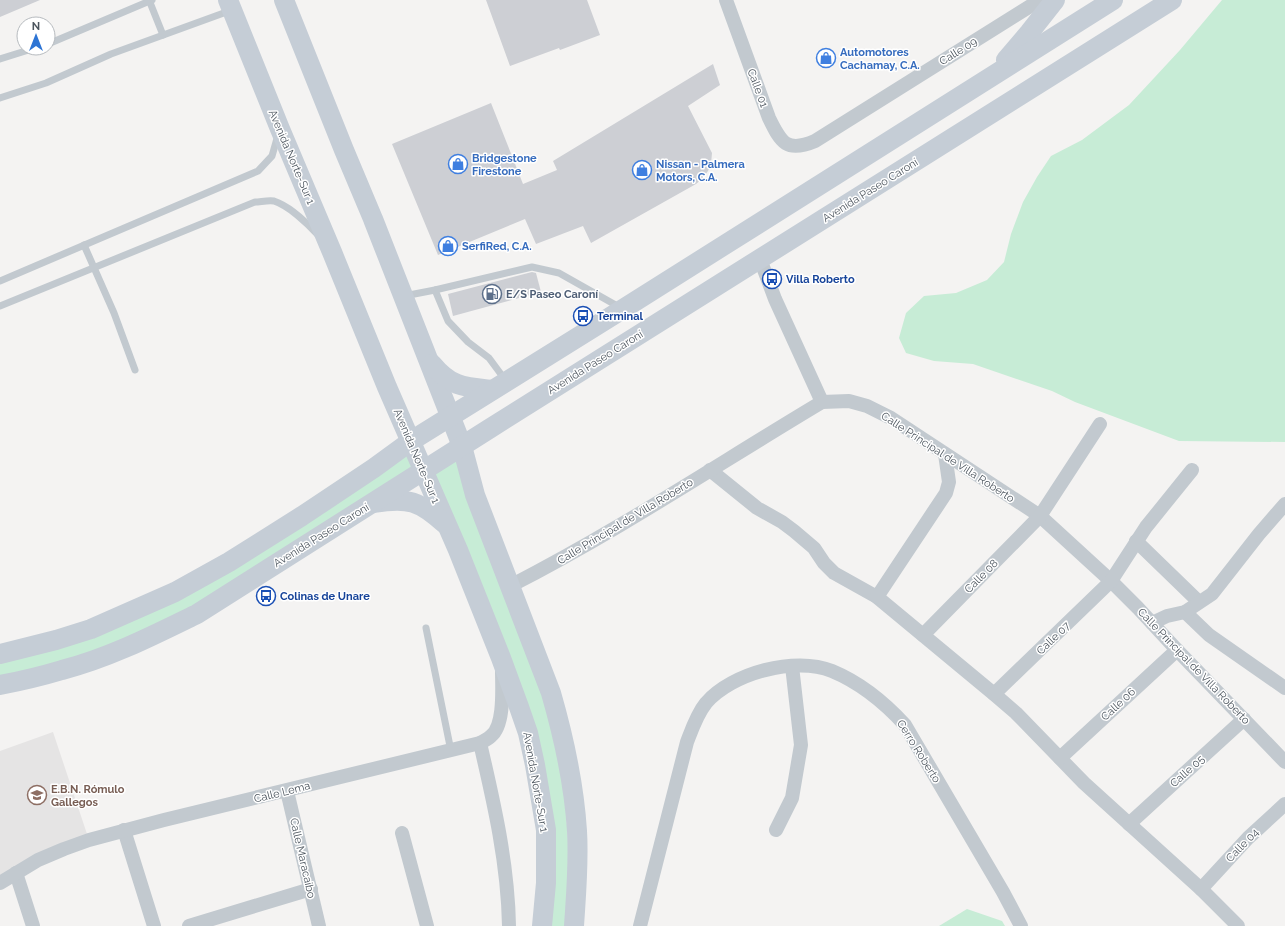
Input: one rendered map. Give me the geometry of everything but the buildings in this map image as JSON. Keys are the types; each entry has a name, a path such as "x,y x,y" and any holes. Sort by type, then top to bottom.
{"street":[{"path":"285,0 404,296 462,446 475,495 551,693 568,762 574,798 577,833 577,887 574,926"},
{"name":"Calle 01","path":"726,0 769,118 777,135 785,143 793,147 805,145 815,141"},
{"name":"Calle 09","path":"815,141 1040,0"},
{"path":"991,76 1029,33 1055,0"},
{"path":"0,654 56,640 91,629 175,592 228,562 302,516 450,416 623,309 1113,0"},
{"name":"Avenida Paseo Caroní","path":"0,685 70,668 162,632 197,614 423,470 1172,0"},
{"name":"Avenida Norte-Sur 1","path":"230,5 280,129 448,527 501,658 528,733 546,830 546,883 542,926"},
{"path":"760,259 775,299 822,402"},
{"path":"428,358 440,374 451,382 466,388 499,386"},
{"name":"Calle Principal de Villa Roberto","path":"510,586 609,532 822,402 849,401 867,406 891,418 1040,516 1111,581 1285,762"},
{"name":"Calle 08","path":"923,635 1040,516 1100,424"},
{"path":"475,495 472,474 473,455 478,443 489,429"},
{"path":"877,597 946,493 949,482 945,454"},
{"path":"710,470 757,508 782,522 794,531 814,548 824,563 834,573 877,597 994,694 1016,713 1084,783 1201,889 1238,926"},
{"name":"Calle 07","path":"994,694 1111,581 1146,527 1192,470"},
{"path":"370,504 389,500 412,502 430,510 448,527"},
{"path":"1152,623 1167,616 1185,612 1212,594 1259,534 1285,504"},
{"path":"1136,541 1199,602"},
{"path":"1185,612 1209,635 1285,688"},
{"name":"Calle 06","path":"1060,758 1177,650"},
{"name":"Calle Lema","path":"0,884 38,860 89,840 124,830 480,743 493,735 500,721 502,698 501,658"},
{"path":"776,830 792,798 801,745 792,666"},
{"name":"Cerro Roberto","path":"640,926 687,742 695,722 705,704 715,694 733,682 751,674 774,668 792,666 810,666 831,670 852,680 890,709 905,725 1003,892 1021,926"},
{"name":"Calle 05","path":"1129,824 1244,719"},
{"path":"480,743 502,849 509,910 509,926"},
{"name":"Calle Maracaibo","path":"287,791 319,926"},
{"name":"Calle 04","path":"1201,889 1248,838 1285,804"},
{"path":"124,830 154,926"},
{"path":"402,833 427,926"},
{"path":"16,873 33,926"},
{"path":"189,926 310,889"}],"lane":[{"path":"56,41 150,0 163,36"},
{"path":"0,98 46,83 111,54 163,36 230,5"},
{"path":"0,59 16,54"},
{"path":"0,281 258,170 272,156 280,129"},
{"path":"0,306 255,202 272,201 286,206 312,228 332,252"},
{"path":"84,245 114,313 135,370"},
{"path":"404,296 532,267 560,274 623,309"},
{"path":"435,290 448,321 468,342 489,358 499,386"},
{"path":"426,628 451,751"}],"shaded area":[{"name":"E.B.N. Rómulo Gallegos","path":"53,732 89,840 0,883 0,751"}],"green space":[{"path":"1222,0 1285,0 1285,442 1179,441 1075,402 1052,391 973,364 934,361 906,353 899,338 906,313 924,296 956,293 987,280 1004,262 1011,234 1023,202 1051,156 1082,140 1129,105 1180,50"},
{"path":"411,441 423,470 462,446 560,726 574,926 542,926 535,765 423,471 197,614 0,685 0,654 129,613"},
{"path":"967,909 1002,921 1005,926 939,926"}],"place":[{"name":"Automotores Cachamay, C.A.","path":"826,58"},
{"name":"Bridgestone Firestone","path":"458,164"},
{"name":"Nissan - Palmera Motors, C.A.","path":"642,170"},
{"name":"SerfiRed, C.A.","path":"448,246"},
{"name":"Villa Roberto","path":"772,279"},
{"name":"E/S Paseo Caroní","path":"492,294"},
{"name":"Terminal","path":"583,316"},
{"name":"Colinas de Unare","path":"266,596"},
{"name":"E.B.N. Rómulo Gallegos","path":"37,795"}]}
